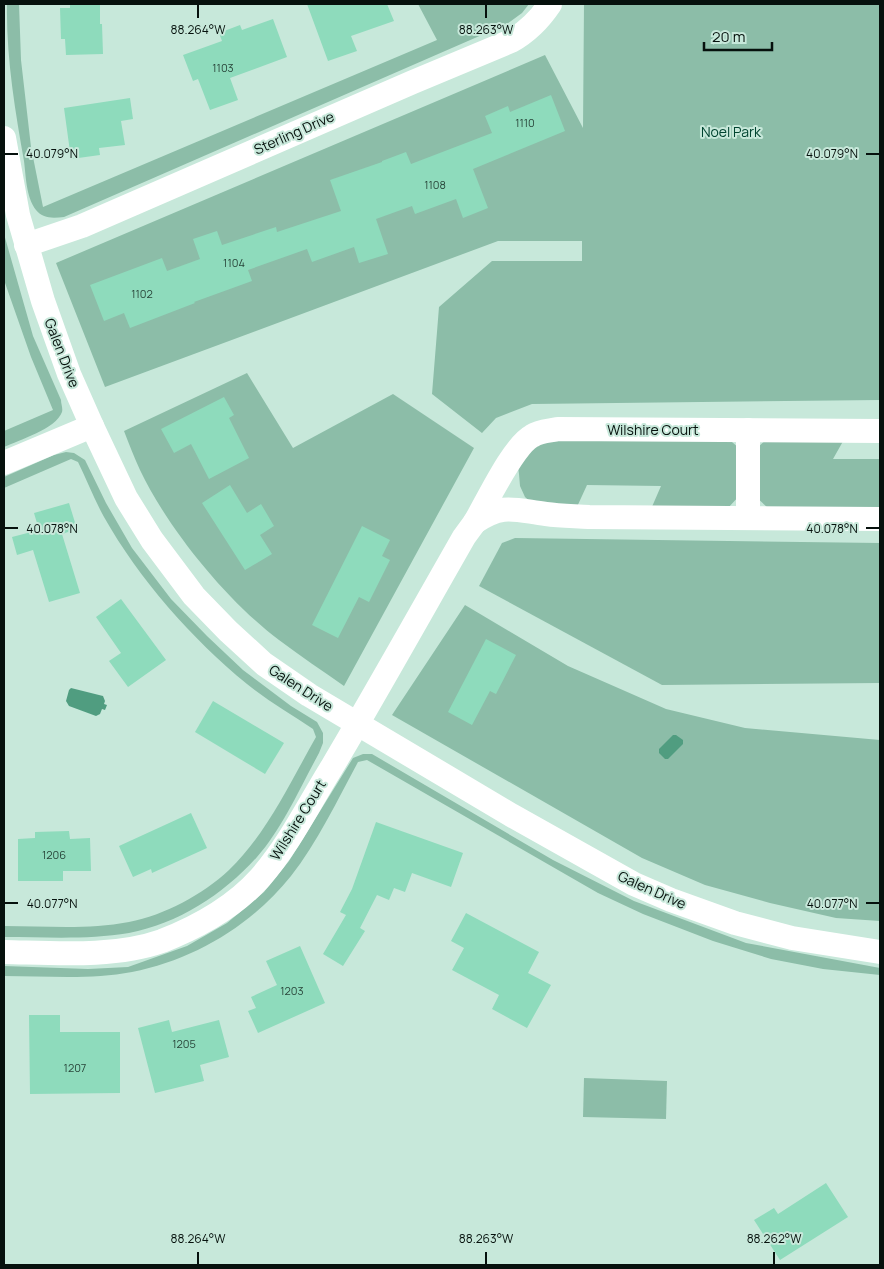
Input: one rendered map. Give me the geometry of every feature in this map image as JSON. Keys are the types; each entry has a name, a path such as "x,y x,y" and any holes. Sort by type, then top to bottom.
{"street":[{"name":"Sterling Drive","path":"26,245 82,226 511,41 523,34 543,15 550,4"},
{"name":"Galen Drive","path":"4,138 18,216 43,301 70,374 92,426 126,498 152,540 194,596 228,631 264,664 309,695 512,815 634,884 671,900 736,923 792,938 880,952"},
{"path":"4,463 92,426"},
{"name":"Wilshire Court","path":"4,952 79,953 127,949 161,941 212,917 232,903 259,879 281,852 518,447 531,436 558,429 880,431"},
{"path":"748,430 748,518"},
{"name":"Wilshire Court","path":"475,522 498,510 510,509 548,515 589,517 880,519"}],"green space":[{"path":"7,4 19,4 21,60 31,147 43,207 437,40 418,4 529,4 522,13 507,24 64,217 52,218 36,210 28,193 12,83"},
{"name":"Noel Park","path":"584,4 880,4 880,400 532,404 496,418 482,433 432,394 439,307 492,261 582,261 582,241 498,241 105,387 56,263 545,55 583,128"},
{"path":"4,234 33,336 61,400 62,412 53,424 45,429 4,447 4,431 53,410 31,357 4,280"},
{"path":"247,373 293,448 393,394 474,448 344,686 259,624 200,562 166,516 152,493 124,431"},
{"path":"724,435 740,449 741,494 727,509 651,509 661,486 587,485 576,509 533,504 525,497 520,486 518,467 521,459 545,438"},
{"path":"770,436 846,436 833,459 880,459 880,509 769,509 755,496 755,450"},
{"path":"66,452 74,453 85,460 106,503 132,548 171,599 243,670 291,706 317,722 323,733 323,743 291,807 266,846 244,871 199,906 165,923 129,933 51,938 4,937 4,926 82,927 143,919 195,896 229,870 255,841 277,807 316,737 313,729 263,696 226,666 206,648 168,607 133,563 118,540 100,510 78,462 71,459 4,488 4,477 54,455"},
{"path":"515,538 880,543 880,683 662,685 479,586 502,543"},
{"path":"465,605 568,666 666,709 745,728 880,740 880,921 836,918 770,903 705,885 642,858 392,715"},
{"path":"363,754 372,754 553,860 634,901 746,943 880,968 880,975 823,969 771,959 713,941 643,914 598,893 367,760 358,762 318,835 291,876 276,894 258,910 220,938 178,959 132,972 85,977 4,976 4,966 88,969 128,967 187,946 227,923 264,892 289,861 353,758"},
{"path":"584,1078 667,1081 666,1119 583,1117"}],"shaded area":[{"path":"71,688 103,696 104,704 107,705 105,710 102,709 100,714 96,716 69,706 66,701"},
{"path":"673,735 683,740 683,744 668,759 665,759 659,753 659,749"}],"building":[{"path":"70,4 100,4 103,54 66,55 65,39 61,39 60,8 70,8"},
{"path":"307,4 387,4 394,21 351,36 357,51 328,61"},
{"path":"273,19 287,57 230,78 238,100 210,110 198,79 193,81 183,55 222,41 219,33 240,25 242,30"},
{"path":"551,95 565,131 473,169 488,208 463,218 456,199 415,214 412,206 376,219 388,254 359,263 354,247 312,262 307,249 248,270 252,281 130,328 124,313 104,321 90,285 162,258 167,271 200,259 193,239 217,231 222,245 276,227 277,232 341,211 330,180 406,152 411,164 492,133 485,116 508,106 510,112"},
{"path":"130,98 133,119 121,121 125,145 99,148 100,155 71,159 64,108"},
{"path":"224,397 234,415 229,418 249,458 209,479 191,444 174,453 161,429"},
{"path":"230,485 247,513 261,504 274,526 260,535 272,554 245,570 202,503"},
{"path":"69,503 77,529 62,534 80,593 49,602 33,550 17,555 12,537 39,530 34,513"},
{"path":"362,526 390,540 382,556 390,560 369,602 359,597 338,638 312,625"},
{"path":"121,599 166,660 128,687 109,661 121,653 96,617"},
{"path":"486,639 516,655 496,694 490,691 472,725 448,712"},
{"path":"213,701 284,743 265,774 195,732"},
{"path":"191,813 207,848 152,873 151,869 133,877 119,846"},
{"path":"376,822 463,853 451,887 412,873 405,892 394,888 389,900 377,895 360,928 365,931 343,966 323,954 346,915 340,912 352,889"},
{"path":"69,831 70,839 90,838 91,871 63,871 63,881 18,881 18,839 35,838 35,832"},
{"path":"466,913 539,952 528,973 551,985 527,1028 492,1009 499,995 452,970 464,948 451,941"},
{"path":"300,946 325,1003 258,1033 248,1011 256,1008 251,997 277,985 266,961"},
{"path":"29,1015 60,1015 60,1032 120,1032 120,1093 30,1094"},
{"path":"169,1020 172,1032 219,1020 229,1057 200,1065 204,1081 155,1093 138,1028"},
{"path":"826,1183 848,1217 780,1260 754,1220 774,1208 778,1214"}]}
